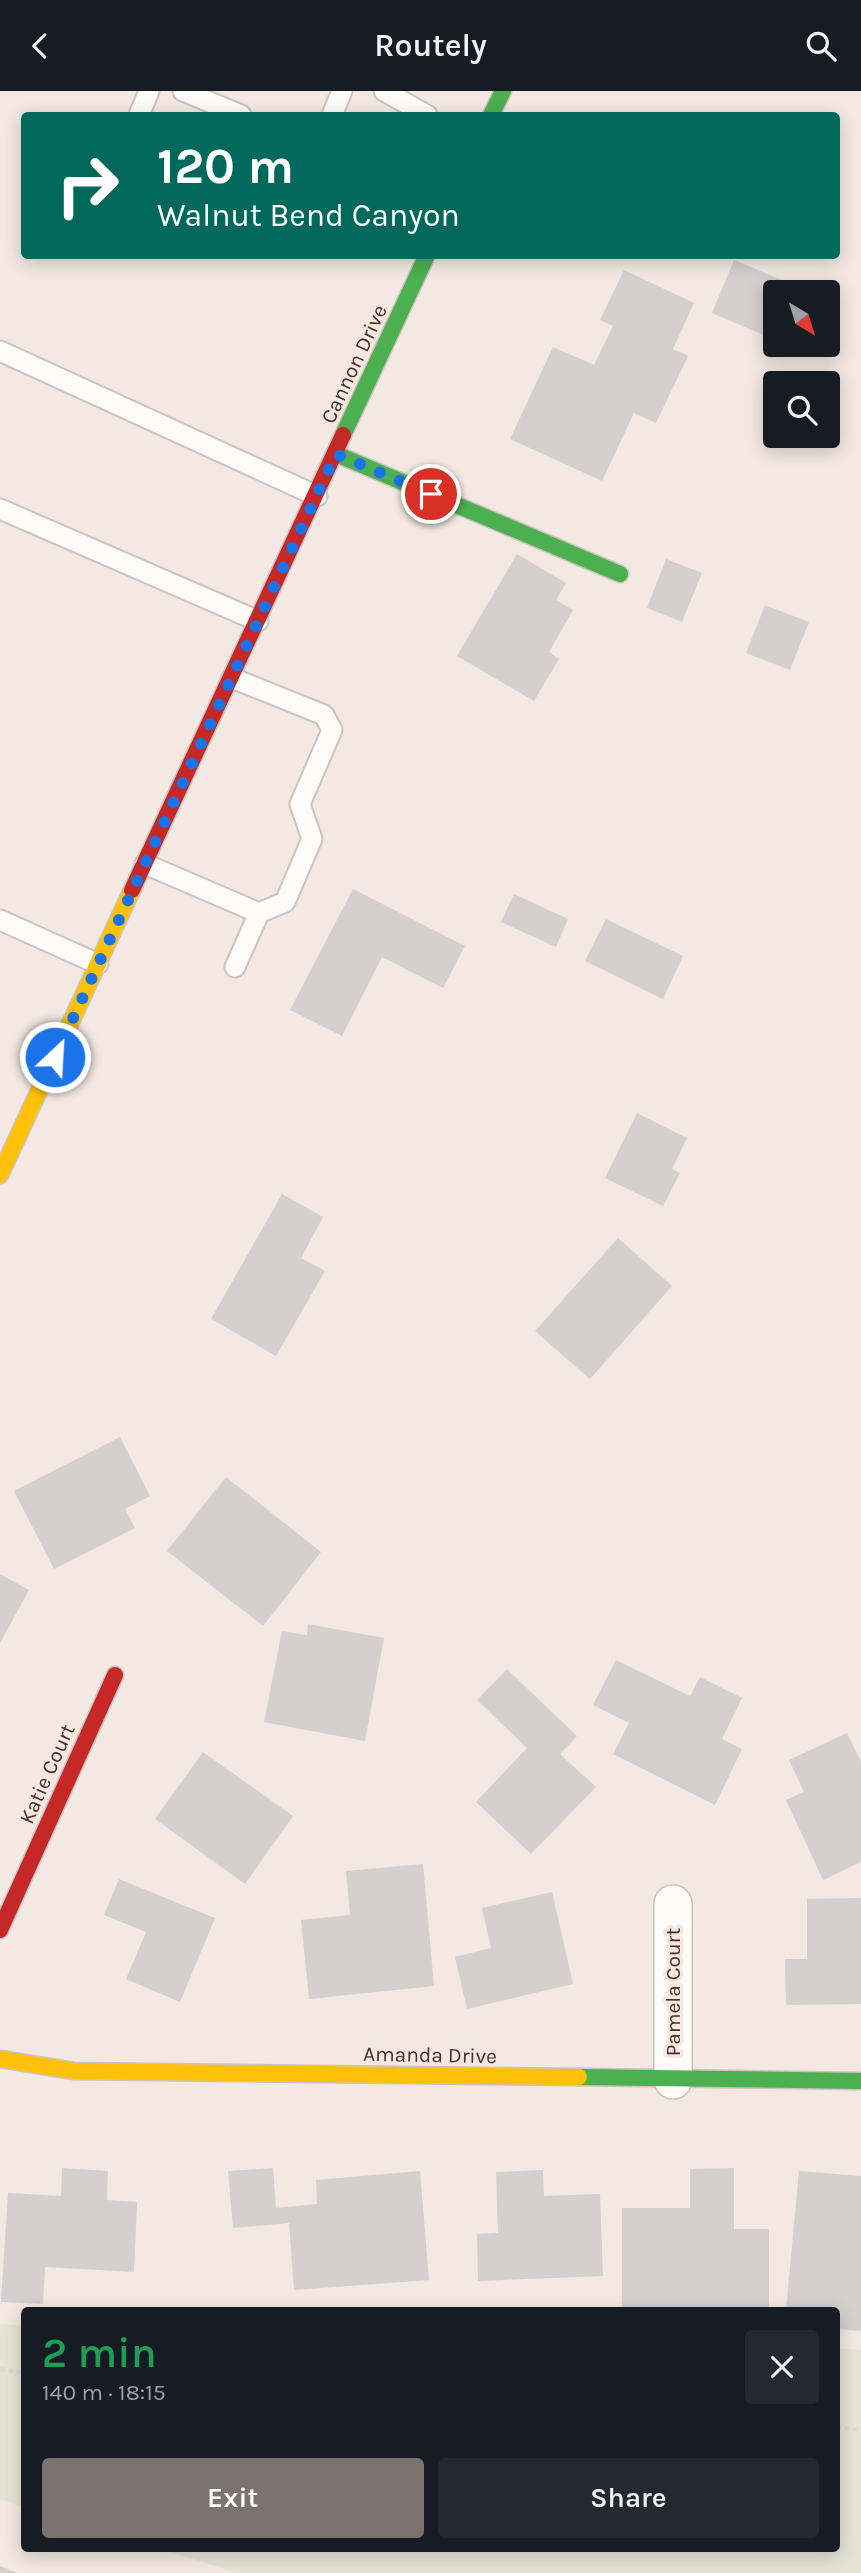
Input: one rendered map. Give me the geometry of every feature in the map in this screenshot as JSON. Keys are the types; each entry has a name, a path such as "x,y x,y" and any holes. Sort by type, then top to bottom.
{"street":[{"path":"492,112 503,91"},
{"name":"Cannon Drive","path":"0,1175 425,259"},
{"path":"336,454 620,574"},
{"name":"Katie Court","path":"0,1930 115,1675"},
{"name":"Pamela Court","path":"673,1904 673,2080"},
{"name":"Amanda Drive","path":"0,2059 74,2071 861,2081"}],"lane":[{"path":"140,112 149,91"},
{"path":"183,91 234,112"},
{"path":"333,112 342,91"},
{"path":"384,91 422,112"},
{"path":"0,351 317,496"},
{"path":"0,509 258,621"},
{"path":"232,678 324,715 332,730 300,804 312,839 285,902 259,913 235,967"},
{"path":"145,864 259,913"},
{"path":"0,920 98,964"},
{"path":"0,1115 23,1125"}],"path":[{"path":"0,2369 21,2372"},
{"path":"840,2427 861,2430"}],"shaded area":[{"path":"0,2324 21,2325 21,2506 0,2499"},
{"path":"840,2348 861,2350 861,2573 238,2573 170,2552 840,2552"}],"building":[{"path":"734,260 782,280 763,280 763,335 712,313"},
{"path":"624,270 694,303 673,349 688,356 656,423 634,413 602,481 510,439 553,347 594,365 613,326 600,320"},
{"path":"517,554 566,583 556,600 573,610 549,652 559,659 534,701 457,656"},
{"path":"666,559 702,573 682,622 647,608"},
{"path":"765,605 809,622 790,670 746,653"},
{"path":"353,889 465,946 443,988 382,957 342,1036 290,1010"},
{"path":"514,894 568,919 556,947 501,922"},
{"path":"606,919 683,956 663,999 585,961"},
{"path":"637,1113 687,1138 672,1169 680,1173 663,1206 605,1178"},
{"path":"282,1194 323,1217 301,1258 325,1271 276,1356 211,1319"},
{"path":"618,1238 672,1286 590,1379 535,1331"},
{"path":"120,1437 150,1496 125,1509 135,1528 54,1569 14,1491"},
{"path":"226,1477 321,1552 263,1626 167,1551"},
{"path":"0,1574 29,1590 0,1643"},
{"path":"308,1624 384,1638 365,1741 264,1722 282,1631 307,1635"},
{"path":"616,1660 690,1696 700,1677 742,1698 722,1739 742,1749 715,1805 613,1754 629,1723 593,1705"},
{"path":"507,1669 577,1736 560,1754 596,1787 531,1854 476,1802 527,1748 477,1700"},
{"path":"847,1733 861,1762 861,1862 823,1880 786,1800 804,1792 789,1760"},
{"path":"203,1752 293,1816 245,1884 155,1819"},
{"path":"423,1864 434,1986 309,1999 301,1920 350,1915 346,1871"},
{"path":"119,1879 215,1918 180,2002 126,1979 146,1932 104,1915"},
{"path":"552,1892 573,1984 467,2009 455,1957 491,1948 482,1908"},
{"path":"861,1898 861,2004 786,2005 785,1959 807,1959 807,1899"},
{"path":"62,2168 108,2171 107,2200 137,2202 134,2272 45,2267 43,2304 1,2302 8,2193 61,2196"},
{"path":"273,2168 276,2208 317,2204 316,2180 420,2171 429,2280 294,2290 289,2223 233,2228 228,2171"},
{"path":"734,2168 734,2229 769,2229 769,2307 622,2307 622,2208 690,2208 690,2169"},
{"path":"543,2170 544,2196 600,2194 603,2276 478,2281 477,2234 498,2233 496,2172"},
{"path":"799,2171 861,2176 861,2331 840,2329 840,2307 786,2307"},
{"path":"0,2566 17,2573 0,2573"}],"traffic: fast":[{"path":"492,112 503,91"},
{"path":"343,435 425,259"},
{"path":"336,454 620,574"},
{"path":"579,2077 861,2081"}],"traffic: slow":[{"path":"0,1175 132,890"},
{"path":"0,2059 74,2071 579,2077"}],"traffic: jam":[{"path":"132,890 343,435"},
{"path":"0,1930 115,1675"}],"route":[{"path":"55,1057 336,454 431,494"}]}
